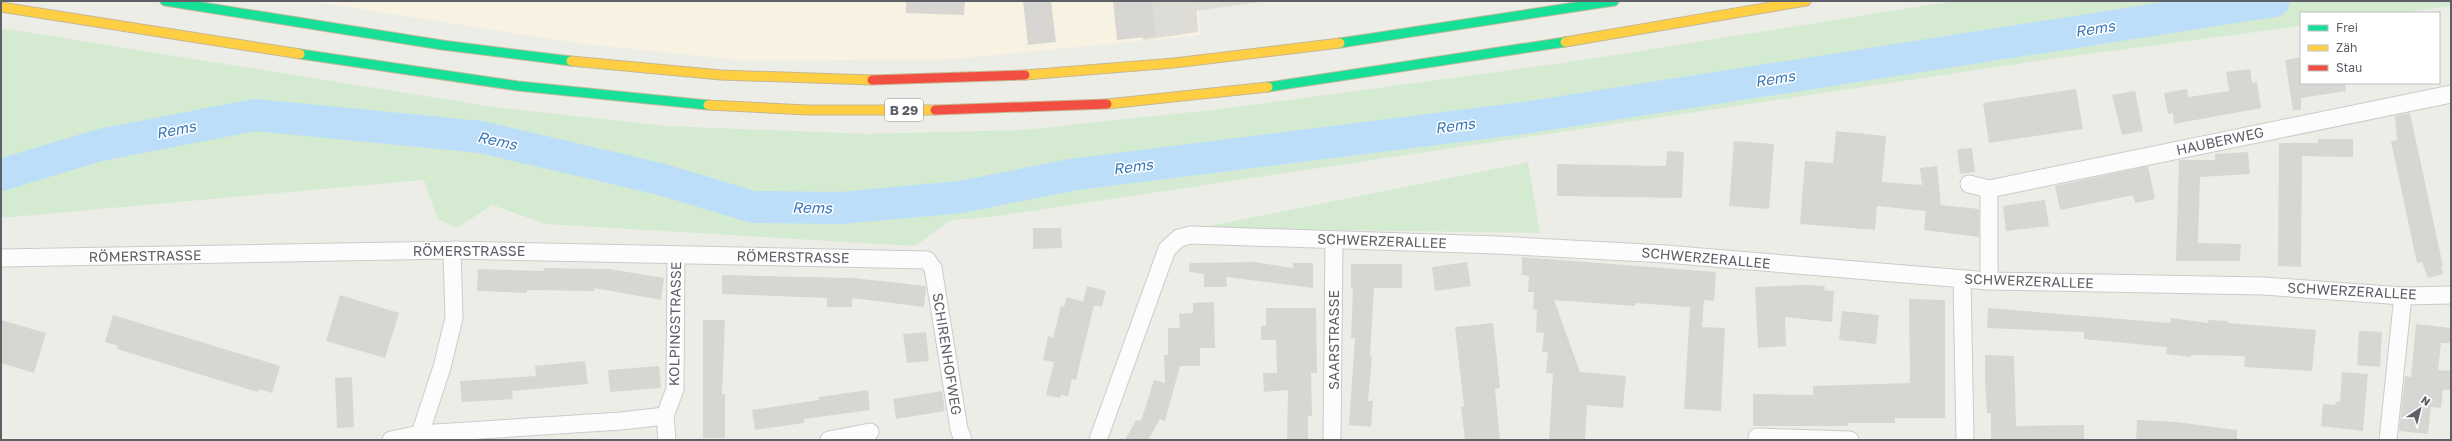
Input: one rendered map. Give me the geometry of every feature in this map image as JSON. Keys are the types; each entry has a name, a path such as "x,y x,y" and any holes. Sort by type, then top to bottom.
{"highway":[{"name":"B 29","path":"165,1 423,42 554,60 716,74 799,78 908,80 1136,69 1474,24 1614,1"},
{"name":"B 29","path":"1,7 512,86 727,106 804,110 899,110 1050,106 1181,97 1485,57 1806,1"}],"street":[{"name":"HAUBERWEG","path":"1969,184 1989,189 2451,94"},
{"path":"1989,189 1989,281"},
{"name":"SCHWERZERALLEE","path":"1098,440 1167,249 1179,238 1191,235 1497,245 1665,254 1989,281 2263,286 2403,296 2451,295"},
{"name":"SAARSTRASSE","path":"1332,440 1334,240"},
{"path":"420,434 442,367 454,318 452,250"},
{"name":"RÖMERSTRASSE","path":"1,258 452,250 916,259 927,260 933,268"},
{"name":"KOLPINGSTRASSE","path":"667,440 665,416 675,389 676,255"},
{"name":"SCHIRENHOFWEG","path":"933,268 959,429 963,440"},
{"path":"1962,279 1965,440"},
{"path":"2388,440 2403,296"},
{"path":"391,440 420,434 621,421 665,416"},
{"path":"829,440 870,432"},
{"path":"1757,437 1850,440"}],"shaded area":[{"path":"308,1 1198,1 1200,35 955,59 748,61 584,44"},
{"path":"1138,1 1196,1 1198,32 1143,40"},
{"path":"1193,1 1268,1 1194,11"}],"green space":[{"path":"1954,1 2451,1 2451,6 2406,12 2300,12 2300,26 2058,58 990,217 951,220 915,246 546,224 492,205 457,228 437,218 424,180 1,218 1,28 500,108 667,126 867,134 1022,130 1221,109 1570,62"},
{"path":"1528,162 1540,233 1199,228"}],"building":[{"path":"906,1 965,1 964,15 906,13"},
{"path":"1023,1 1051,1 1056,42 1028,45"},
{"path":"1113,1 1152,1 1156,36 1117,40"},
{"path":"2300,57 2300,84 2345,84 2346,91 2301,98 2301,110 2293,110 2285,60"},
{"path":"2250,69 2252,83 2257,82 2261,108 2174,124 2173,113 2168,114 2164,93 2187,89 2188,97 2229,91 2226,72"},
{"path":"2076,89 2083,129 1989,143 1983,103"},
{"path":"2135,91 2143,131 2122,135 2112,95"},
{"path":"2410,113 2443,266 2441,266 2443,274 2428,278 2422,262 2417,263 2391,141 2397,140 2395,116"},
{"path":"1836,131 1886,136 1882,182 1922,185 1920,168 1937,166 1941,205 1979,209 1979,237 1924,230 1926,211 1877,206 1875,230 1800,224 1805,161 1833,163"},
{"path":"2318,139 2353,139 2353,157 2302,156 2301,267 2278,266 2279,143 2318,143"},
{"path":"1734,141 1774,144 1769,209 1729,206"},
{"path":"1972,148 1975,172 1960,174 1957,149"},
{"path":"1667,151 1684,152 1682,198 1557,196 1557,164 1666,166"},
{"path":"2248,152 2250,174 2200,177 2198,243 2241,244 2240,261 2176,261 2179,160 2215,160 2215,154"},
{"path":"2148,166 2155,199 2135,203 2133,195 2060,210 2055,186"},
{"path":"2045,200 2049,226 2006,231 2003,206"},
{"path":"1033,228 1061,228 1062,248 1033,249"},
{"path":"1522,257 1716,272 1714,301 1704,300 1702,327 1725,328 1721,411 1684,409 1690,307 1635,303 1635,306 1554,300 1580,372 1626,376 1623,408 1587,405 1585,440 1549,440 1553,374 1546,373 1548,352 1542,352 1544,333 1536,332 1537,310 1533,309 1534,292 1528,292 1529,276 1522,275"},
{"path":"1254,262 1293,268 1293,263 1313,263 1313,288 1226,277 1227,287 1204,287 1204,274 1189,272 1190,263"},
{"path":"1467,262 1471,286 1435,291 1432,267"},
{"path":"1351,264 1402,264 1402,288 1374,288 1370,355 1372,356 1368,401 1373,401 1371,427 1349,425 1355,338 1351,338 1353,288 1351,288"},
{"path":"544,268 609,269 664,278 661,300 594,288 594,291 527,290 527,293 477,291 478,269 544,271"},
{"path":"722,275 853,278 926,286 924,307 852,298 852,307 827,307 827,298 722,294"},
{"path":"1806,285 1825,286 1824,290 1834,291 1832,322 1785,317 1786,346 1758,348 1755,287"},
{"path":"1087,286 1106,291 1102,307 1083,302"},
{"path":"340,295 399,313 385,358 326,341"},
{"path":"1067,297 1094,305 1076,380 1072,379 1068,396 1061,395 1060,398 1046,395 1054,362 1043,360 1048,336 1053,338 1061,306 1064,307"},
{"path":"1909,299 1945,300 1945,418 1895,418 1895,423 1847,423 1848,426 1753,426 1753,394 1813,395 1813,386 1910,383"},
{"path":"1214,302 1215,348 1200,348 1200,366 1180,366 1165,421 1160,419 1148,440 1125,440 1136,420 1141,421 1154,380 1165,383 1164,355 1168,355 1168,328 1180,328 1179,314 1193,313 1193,303"},
{"path":"1266,308 1316,308 1317,373 1311,373 1312,416 1308,416 1308,440 1287,440 1288,390 1264,392 1263,373 1277,373 1276,340 1261,340 1261,326 1266,326"},
{"path":"1988,308 2170,323 2171,318 2208,323 2208,320 2228,321 2228,323 2316,330 2312,371 2244,367 2245,356 2191,355 2191,357 2166,354 2167,347 2084,339 2084,332 1987,328"},
{"path":"1842,311 1879,315 1876,344 1839,340"},
{"path":"113,315 280,366 272,393 259,389 258,392 117,349 118,346 105,342"},
{"path":"1,320 46,333 34,373 1,363"},
{"path":"703,320 725,320 722,394 725,394 725,438 703,438"},
{"path":"1493,323 1500,388 1495,389 1500,440 1465,440 1461,407 1464,406 1455,327"},
{"path":"2416,324 2451,328 2451,343 2441,343 2438,370 2451,371 2451,390 2443,390 2441,408 2431,407 2428,434 2399,431 2405,376 2411,377"},
{"path":"2359,331 2382,332 2380,367 2357,365"},
{"path":"926,332 929,361 907,363 903,334"},
{"path":"1985,355 2014,356 2016,426 2084,425 2084,440 1991,440 1991,413 1987,413"},
{"path":"585,361 588,384 512,391 513,399 462,402 460,381 536,376 535,366"},
{"path":"659,366 661,388 610,392 608,370"},
{"path":"2342,372 2368,374 2363,431 2321,426 2323,404 2335,405 2336,402 2340,402"},
{"path":"352,377 354,427 337,428 335,378"},
{"path":"868,390 870,410 804,419 804,423 755,430 752,410 819,400 819,397"},
{"path":"942,391 945,411 896,419 893,399"},
{"path":"2137,420 2176,422 2237,430 2237,440 2136,440"}],"waterway":[{"name":"Rems","path":"1,175 100,145 255,115 481,137 660,179 753,207 840,208 961,197 1070,175 1530,117 2274,1"}],"traffic: fast":[{"path":"165,1 442,45 571,61"},
{"path":"1340,43 1614,1"},
{"path":"1268,87 1565,42"},
{"path":"300,54 518,86 708,105"}],"traffic: slow":[{"path":"1565,42 1806,1"},
{"path":"1,7 300,54"},
{"path":"1025,75 1174,63 1340,43"},
{"path":"571,61 721,75 872,80"},
{"path":"1107,104 1268,87"},
{"path":"708,105 808,110 935,110"}],"traffic: jam":[{"path":"872,80 1025,75"},
{"path":"935,110 1107,104"}]}
